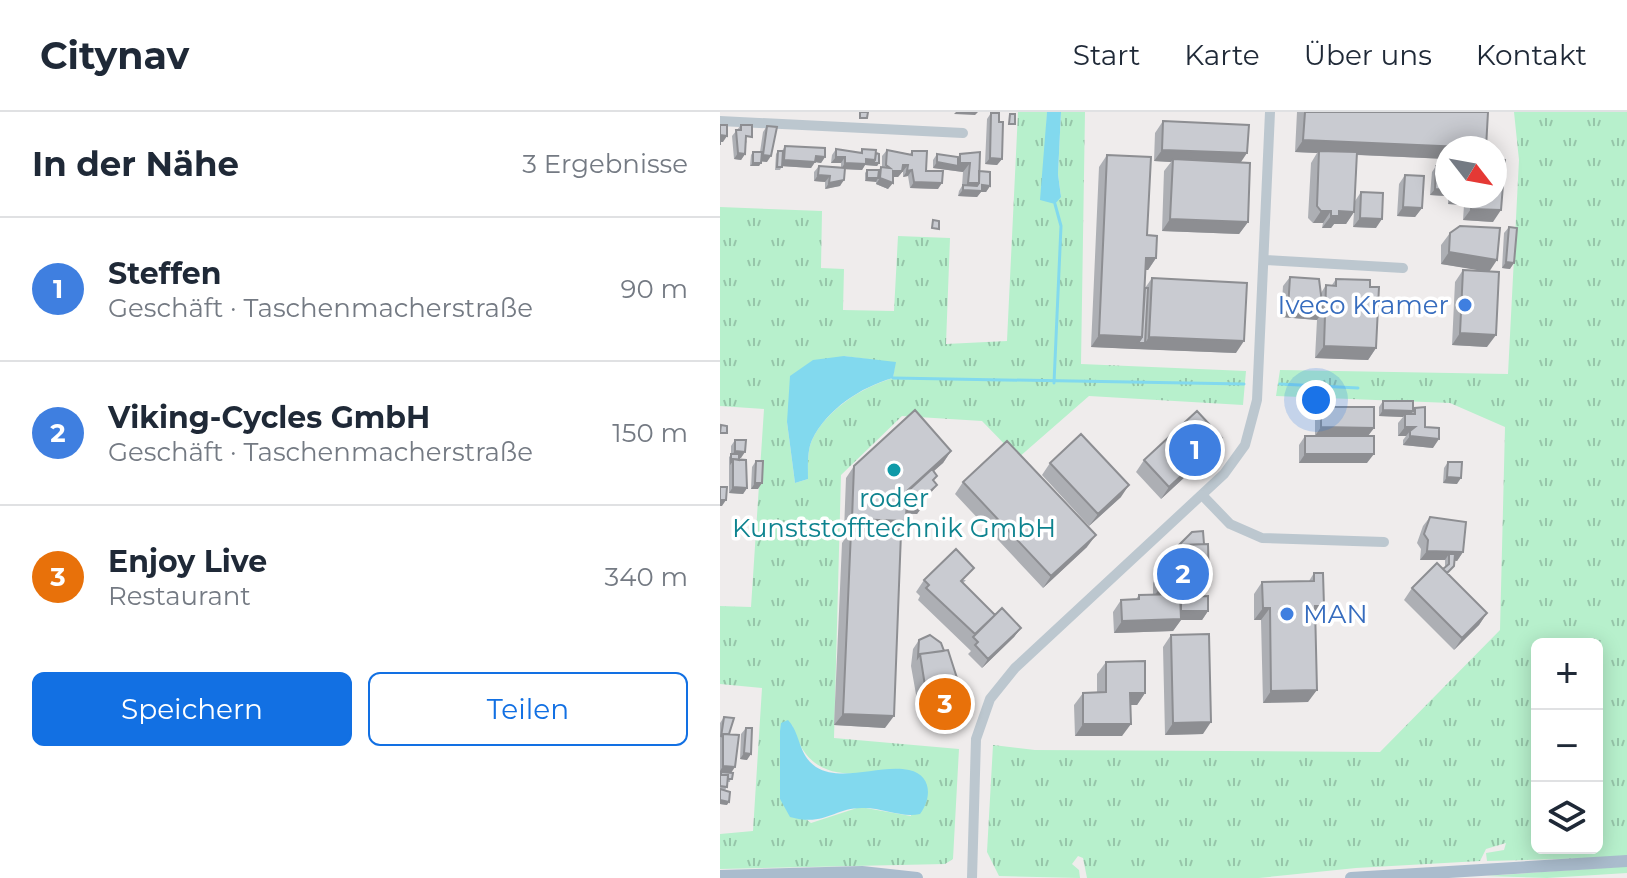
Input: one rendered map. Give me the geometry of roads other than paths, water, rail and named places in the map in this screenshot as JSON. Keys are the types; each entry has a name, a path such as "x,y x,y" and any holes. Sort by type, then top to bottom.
{"main road":[{"path":"1351,878 1627,861"},
{"path":"720,876 834,871 915,878"}],"street":[{"path":"972,878 976,739 990,699 1015,668 1203,496 1245,445 1253,424 1266,260 1270,112"},
{"path":"720,121 963,133"},
{"path":"1266,260 1403,268"},
{"path":"1203,496 1230,524 1262,538 1384,542"}],"water":[{"path":"1047,112 1061,112 1058,174 1061,197 1055,204 1040,200"},
{"path":"844,356 896,362 893,378 857,393 826,418 810,444 808,479 795,483 787,422 790,376 813,360"},
{"path":"788,720 806,757 816,767 837,773 898,769 917,773 928,788 927,801 920,814 906,815 864,808 845,810 813,820 790,817 780,799 780,731 781,723"}],"waterway":[{"path":"1054,383 1061,226 1055,204"},
{"path":"893,378 1244,384"},
{"path":"1280,384 1358,388"}],"place":[{"name":"Iveco Kramer","path":"1465,305"},
{"name":"Steffen","path":"1195,450"},
{"name":"roder Kunststofftechnik GmbH","path":"894,470"},
{"name":"Viking-Cycles GmbH","path":"1183,574"},
{"name":"MAN","path":"1287,614"},
{"name":"Enjoy Live","path":"945,704"}]}
